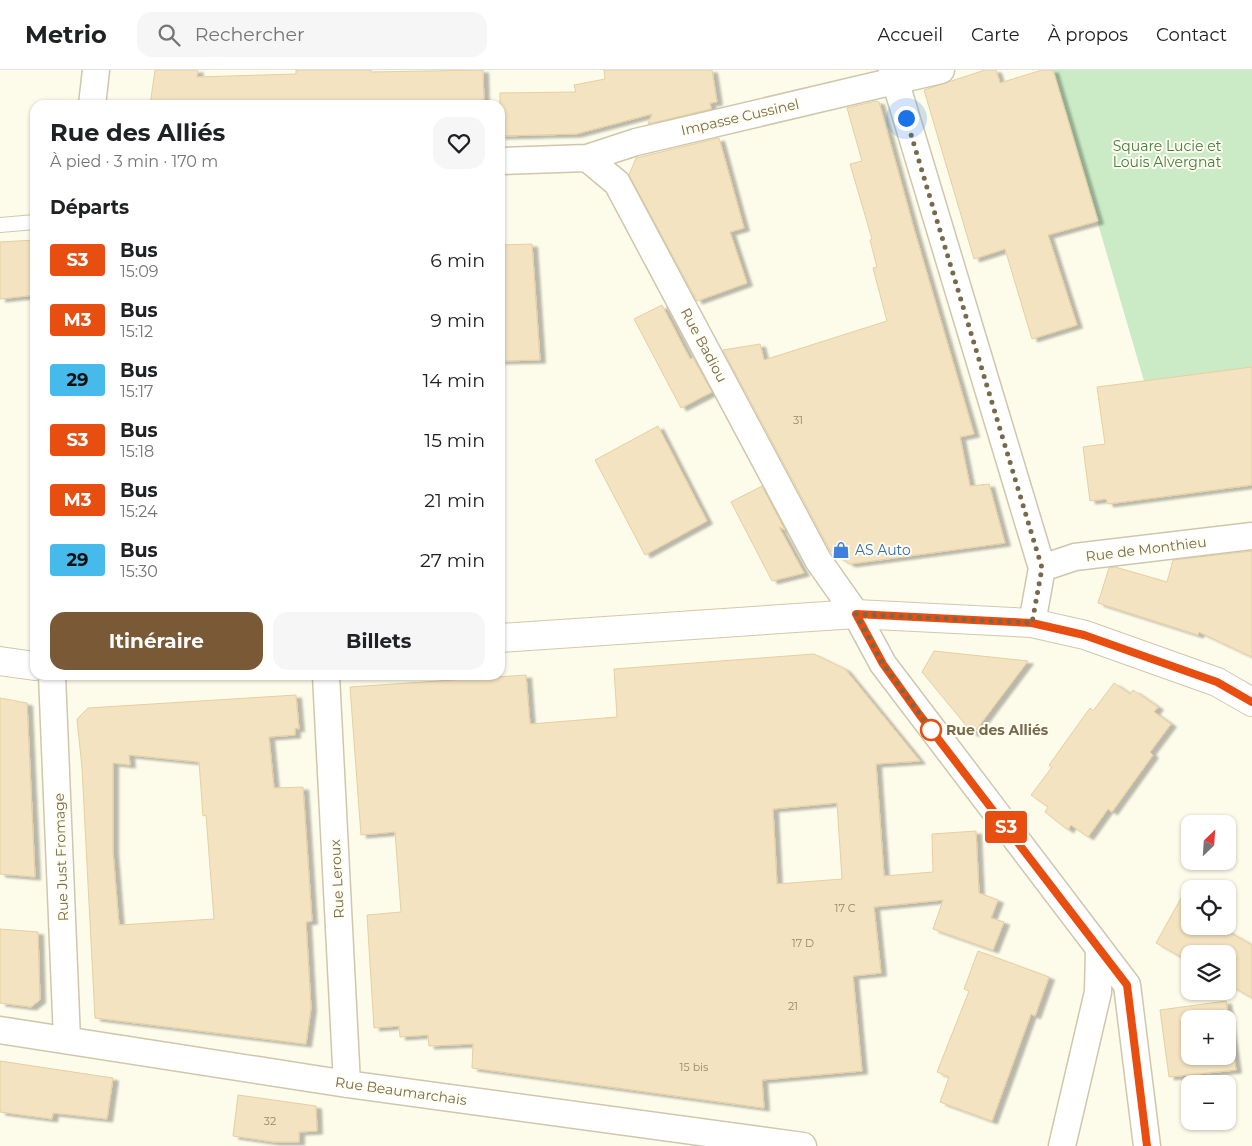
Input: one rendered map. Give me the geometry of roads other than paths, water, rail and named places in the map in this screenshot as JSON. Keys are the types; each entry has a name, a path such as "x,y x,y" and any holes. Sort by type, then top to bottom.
{"street":[{"path":"93,100 96,70"},
{"name":"Impasse Cussinel","path":"587,158 636,142 893,75 941,70"},
{"path":"893,75 1042,568 1032,623"},
{"path":"505,161 587,158"},
{"name":"Rue Badiou","path":"587,158 618,183 818,560 856,614 883,664 919,714 1127,985 1147,1146"},
{"name":"Rue de Monthieu","path":"1042,568 1075,557 1252,536"},
{"path":"505,638 856,614 1032,623 1084,635 1217,682 1252,702"},
{"path":"0,661 30,665"},
{"name":"Rue Just Fromage","path":"52,680 67,1040"},
{"name":"Rue Leroux","path":"326,680 347,1084"},
{"path":"1062,1146 1098,992 1099,948"},
{"name":"Rue Beaumarchais","path":"0,1030 347,1084 803,1146"}],"lane":[{"path":"0,225 30,222"}],"place":[{"name":"AS Auto","path":"841,550"},
{"name":"Rue des Alliés","path":"931,730"}],"park label":[{"name":"Square Lucie et Louis Alvergnat","path":"1167,154"}]}
